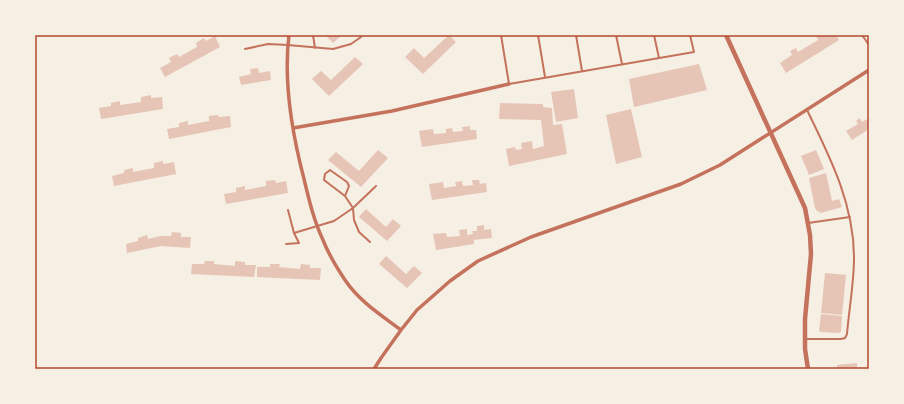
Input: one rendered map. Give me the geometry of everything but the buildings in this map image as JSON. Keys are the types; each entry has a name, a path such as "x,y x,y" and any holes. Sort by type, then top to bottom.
{"street":[{"path":"289,35 287,71 293,128 311,207 323,241 345,281 362,301 401,330"},
{"path":"726,35 805,208 811,254 805,319 808,369"},
{"path":"374,369 401,330 418,310 450,281 478,261 531,237 681,184 720,165 869,70"},
{"path":"293,128 392,111 509,84"}],"lane":[{"path":"314,35 315,48"},
{"path":"501,35 509,84 694,52 690,35"},
{"path":"538,35 545,78"},
{"path":"576,35 582,71"},
{"path":"616,35 622,64"},
{"path":"654,35 659,58"},
{"path":"862,35 869,46"},
{"path":"246,49 268,44 333,49 351,44 361,37"},
{"path":"805,338 841,340 845,338 847,334 854,258 852,229 844,192 837,173 807,110"},
{"path":"345,196 349,186 347,182 330,170 325,174 324,180 345,196 353,208 354,220 359,232 370,242"},
{"path":"294,233 334,221 353,208 376,186"},
{"path":"286,244 298,244 288,210"},
{"path":"808,224 850,217"}]}
